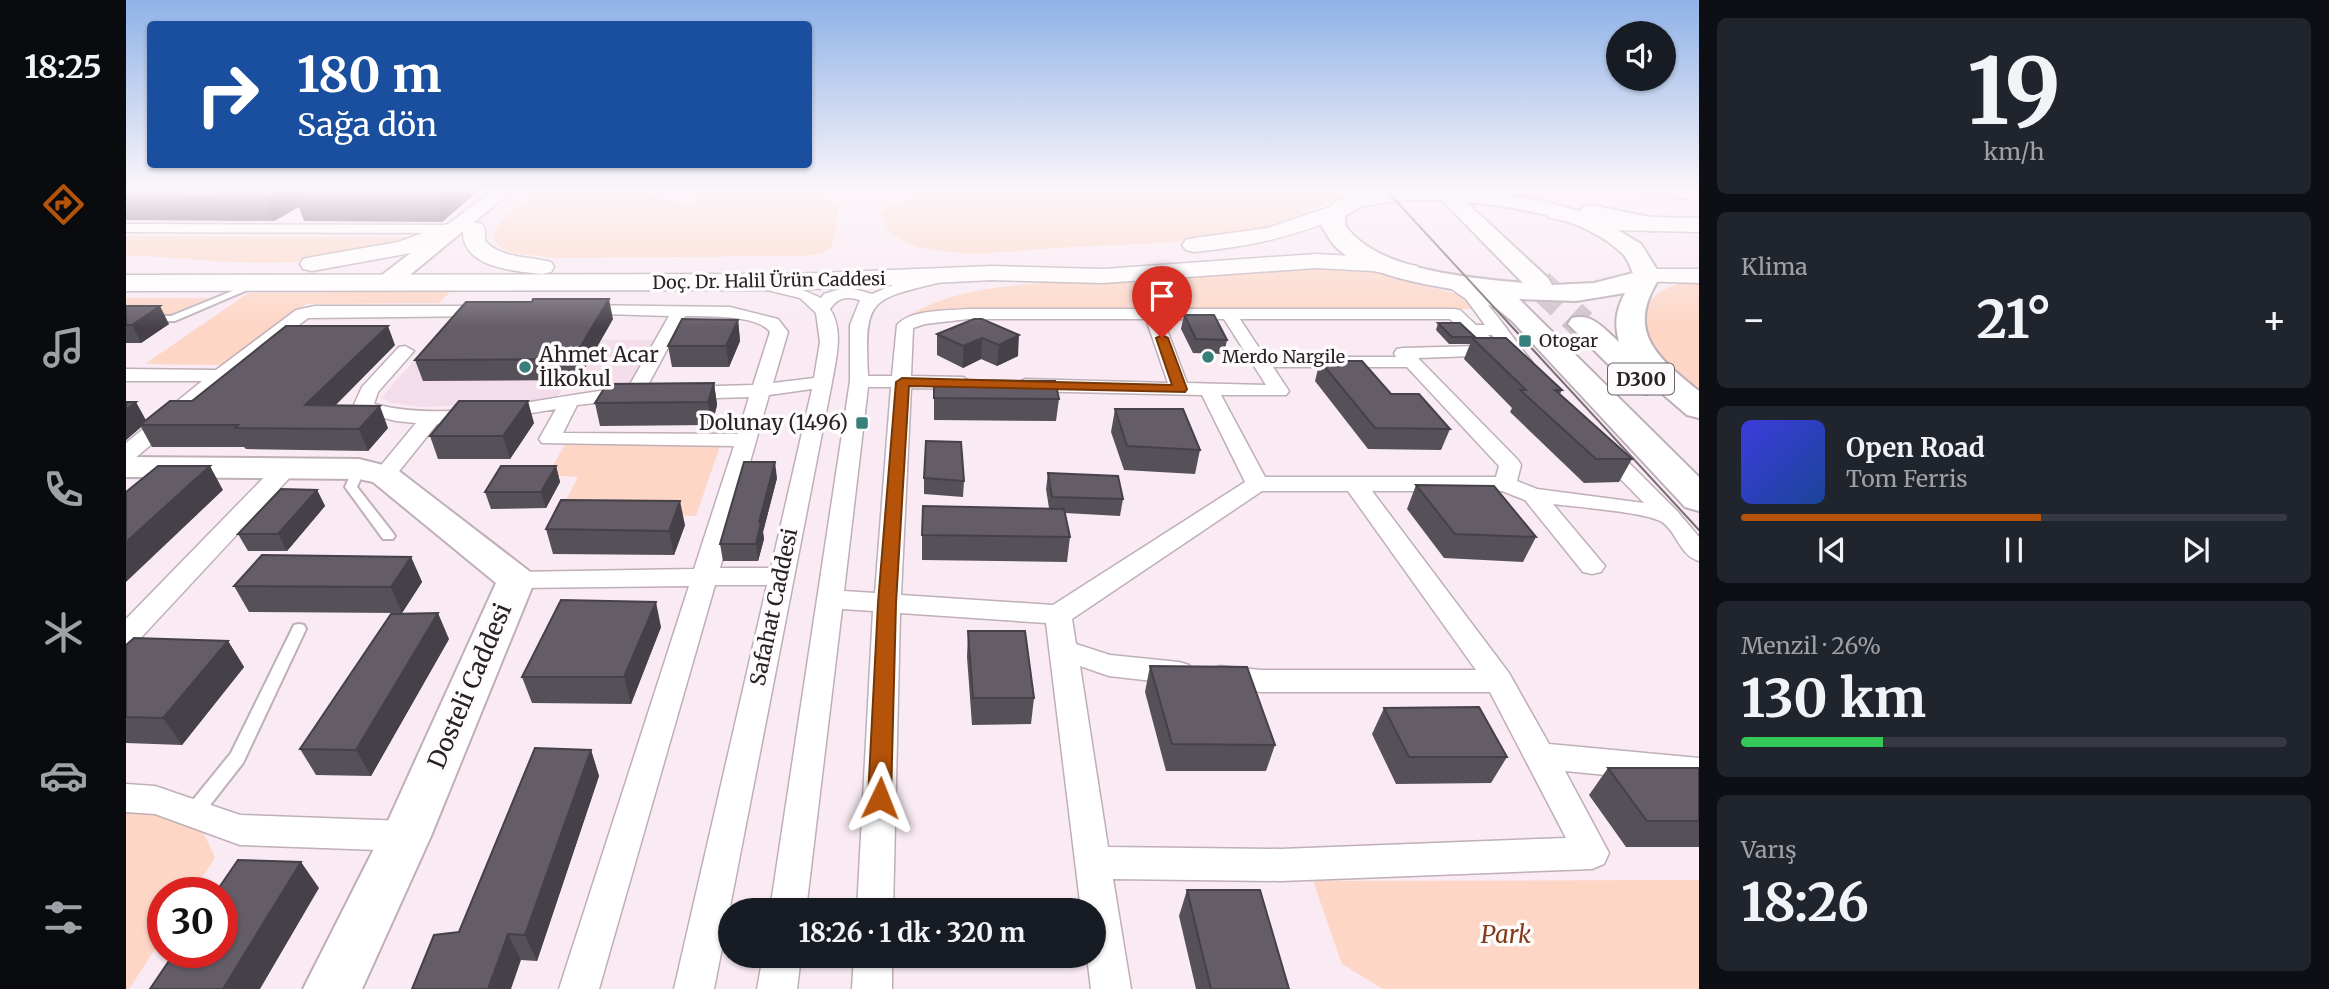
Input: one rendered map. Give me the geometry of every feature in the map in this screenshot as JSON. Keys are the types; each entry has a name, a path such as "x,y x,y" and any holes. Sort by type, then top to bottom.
{"highway":[{"path":"1342,236 1377,259 1410,271 1452,282 1506,291 1561,294 1606,290 1646,277"},
{"path":"1472,236 1514,283"},
{"path":"1483,236 1539,284"},
{"path":"1613,236 1640,258 1646,277 1629,321 1634,341 1642,356"},
{"path":"1452,282 1496,298 1510,323 1699,499"},
{"path":"1510,323 1528,308 1543,306 1582,312 1617,332 1699,408"},
{"name":"D300","path":"1699,434 1568,324 1699,468"}],"main road":[{"path":"292,266 376,254 442,236"},
{"path":"470,236 487,254 514,263 554,269"},
{"path":"1168,247 1261,236"},
{"name":"Doç. Dr. Halil Ürün Caddesi","path":"126,284 259,284 554,269 953,264 1092,254"},
{"name":"Doç. Dr. Halil Ürün Caddesi","path":"126,260 292,266 408,275 465,283 744,283 992,273 1103,276 1316,261 1373,264 1410,271"},
{"path":"465,283 463,278 473,274 530,273 554,269"},
{"path":"1646,277 1699,276"}],"street":[{"path":"408,275 455,236"},
{"path":"864,310 876,299 899,287 958,275"},
{"path":"744,283 793,290 808,295 824,307 830,297 847,292 865,296 868,300 858,325 859,381 790,898"},
{"name":"Safahat Caddesi","path":"694,989 822,382 828,326 824,307"},
{"path":"126,453 302,314 328,311 517,310"},
{"path":"558,310 730,312 772,323 779,332 579,989"},
{"path":"635,394 680,311"},
{"path":"1152,313 1180,389"},
{"path":"859,381 1279,391 1228,313"},
{"path":"875,898 887,603 905,325 922,319 968,314 1454,314 1495,351 1403,353 1510,465 1505,484"},
{"path":"1472,330 1510,323 1538,380"},
{"path":"405,351 369,391 363,407 391,417 432,419 549,406 598,395 759,391 822,382"},
{"path":"1260,362 1412,362"},
{"path":"126,375 221,376"},
{"path":"1209,390 1257,484"},
{"path":"570,401 549,439 745,440"},
{"path":"126,467 286,468 372,472 432,419"},
{"path":"1592,439 1670,517 1699,554"},
{"path":"126,636 286,468"},
{"name":"Dosteli Caddesi","path":"332,989 406,836 516,580 372,472"},
{"path":"829,599 1058,615 1257,484 1505,484 1533,495 1625,506 1670,517"},
{"path":"1093,863 1281,865 1592,853 1499,681 1355,484"},
{"path":"1533,495 1592,566"},
{"path":"516,580 781,576"},
{"path":"1058,615 1111,989"},
{"path":"1063,650 1109,666 1261,681 1499,681"},
{"path":"1539,756 1699,771"},
{"path":"126,798 155,800 240,830 406,836"},
{"path":"777,989 780,968"},
{"path":"872,989 873,968"}],"lane":[{"path":"126,319 172,319 259,284"},
{"path":"372,472 351,487 388,536"},
{"path":"194,812 237,758 299,629"}],"shaded area":[{"name":"Ahmet Acar İlkokul","path":"533,339 657,340 630,388 563,387 556,399 421,407 392,403 381,398 427,346 527,347"}],"green space":[{"path":"126,236 425,238 372,252 314,261 260,262 126,255"},
{"path":"494,236 834,236 832,247 822,253 804,256 556,258 513,253 504,250 493,239"},
{"path":"897,236 1222,236 1161,243 963,253 921,248"},
{"path":"1350,266 1468,297 1480,309 958,308 904,319 953,296 1014,285 1241,270"},
{"path":"1699,278 1699,394 1653,345 1646,328 1645,313 1652,299 1670,287"},
{"path":"451,291 439,303 306,304 224,365 145,364 248,293"},
{"path":"126,298 209,298 169,315 126,315"},
{"path":"565,444 720,446 696,516 561,510 578,477 548,475"},
{"path":"126,809 194,812 215,858 202,877 147,877 147,961 129,989 126,989"},
{"name":"Park","path":"1699,880 1699,989 1383,989 1342,964 1313,881"}],"building":[{"path":"533,299 609,299 573,359 415,360 466,302 532,302"},
{"path":"126,306 160,306 132,325 126,325"},
{"path":"1184,315 1214,315 1227,340 1196,339"},
{"path":"682,319 738,320 726,346 668,346"},
{"path":"974,319 982,319 1019,335 999,345 982,338 963,346 937,334"},
{"path":"1438,323 1460,323 1475,337 1452,337"},
{"path":"286,326 388,326 305,405 380,406 359,429 140,425 170,401 192,401"},
{"path":"1472,338 1506,338 1562,390 1555,390 1632,459 1596,459 1520,390 1526,390"},
{"path":"1320,361 1362,361 1391,394 1419,394 1450,429 1375,428"},
{"path":"934,380 1055,381 1059,399 934,398"},
{"path":"714,383 708,402 595,403 607,384"},
{"path":"459,401 528,401 503,436 430,436"},
{"path":"126,402 136,402 126,410"},
{"path":"1115,409 1183,409 1200,450 1127,446"},
{"path":"926,441 961,442 964,481 924,478"},
{"path":"744,462 775,462 756,544 720,544"},
{"path":"158,466 210,466 126,542 126,492"},
{"path":"501,466 556,466 541,492 485,492"},
{"path":"1048,473 1118,476 1123,499 1052,497"},
{"path":"1416,485 1494,486 1536,537 1455,534"},
{"path":"281,489 317,490 278,534 238,534"},
{"path":"561,500 680,501 669,531 546,529"},
{"path":"923,506 1064,509 1070,537 922,535"},
{"path":"262,555 411,557 391,587 234,586"},
{"path":"561,600 656,602 624,677 522,677"},
{"path":"438,613 356,750 300,749 391,614"},
{"path":"968,631 1025,631 1034,698 973,698"},
{"path":"134,638 228,641 163,718 126,717 126,645"},
{"path":"1150,666 1247,667 1275,745 1172,744"},
{"path":"1479,707 1507,757 1409,757 1384,708"},
{"path":"535,748 591,750 525,935 508,934 488,989 412,989 434,935 459,932"},
{"path":"1608,768 1699,768 1699,821 1647,821"},
{"path":"238,860 301,862 238,965 238,877 226,877"},
{"path":"1187,890 1260,890 1289,989 1211,989"},
{"path":"164,968 236,968 223,989 150,989"}],"tunnel":[{"path":"1541,286 1539,284 1582,324"}],"tram line":[{"path":"1428,236 1699,530"}],"place":[{"name":"Otogar","path":"1525,341"},
{"name":"Merdo Nargile","path":"1208,357"},
{"name":"Ahmet Acar İlkokul","path":"525,367"},
{"name":"Dolunay (1496)","path":"862,423"}],"route":[{"path":"880,798 887,603 902,382 1180,389 1162,338"}]}
